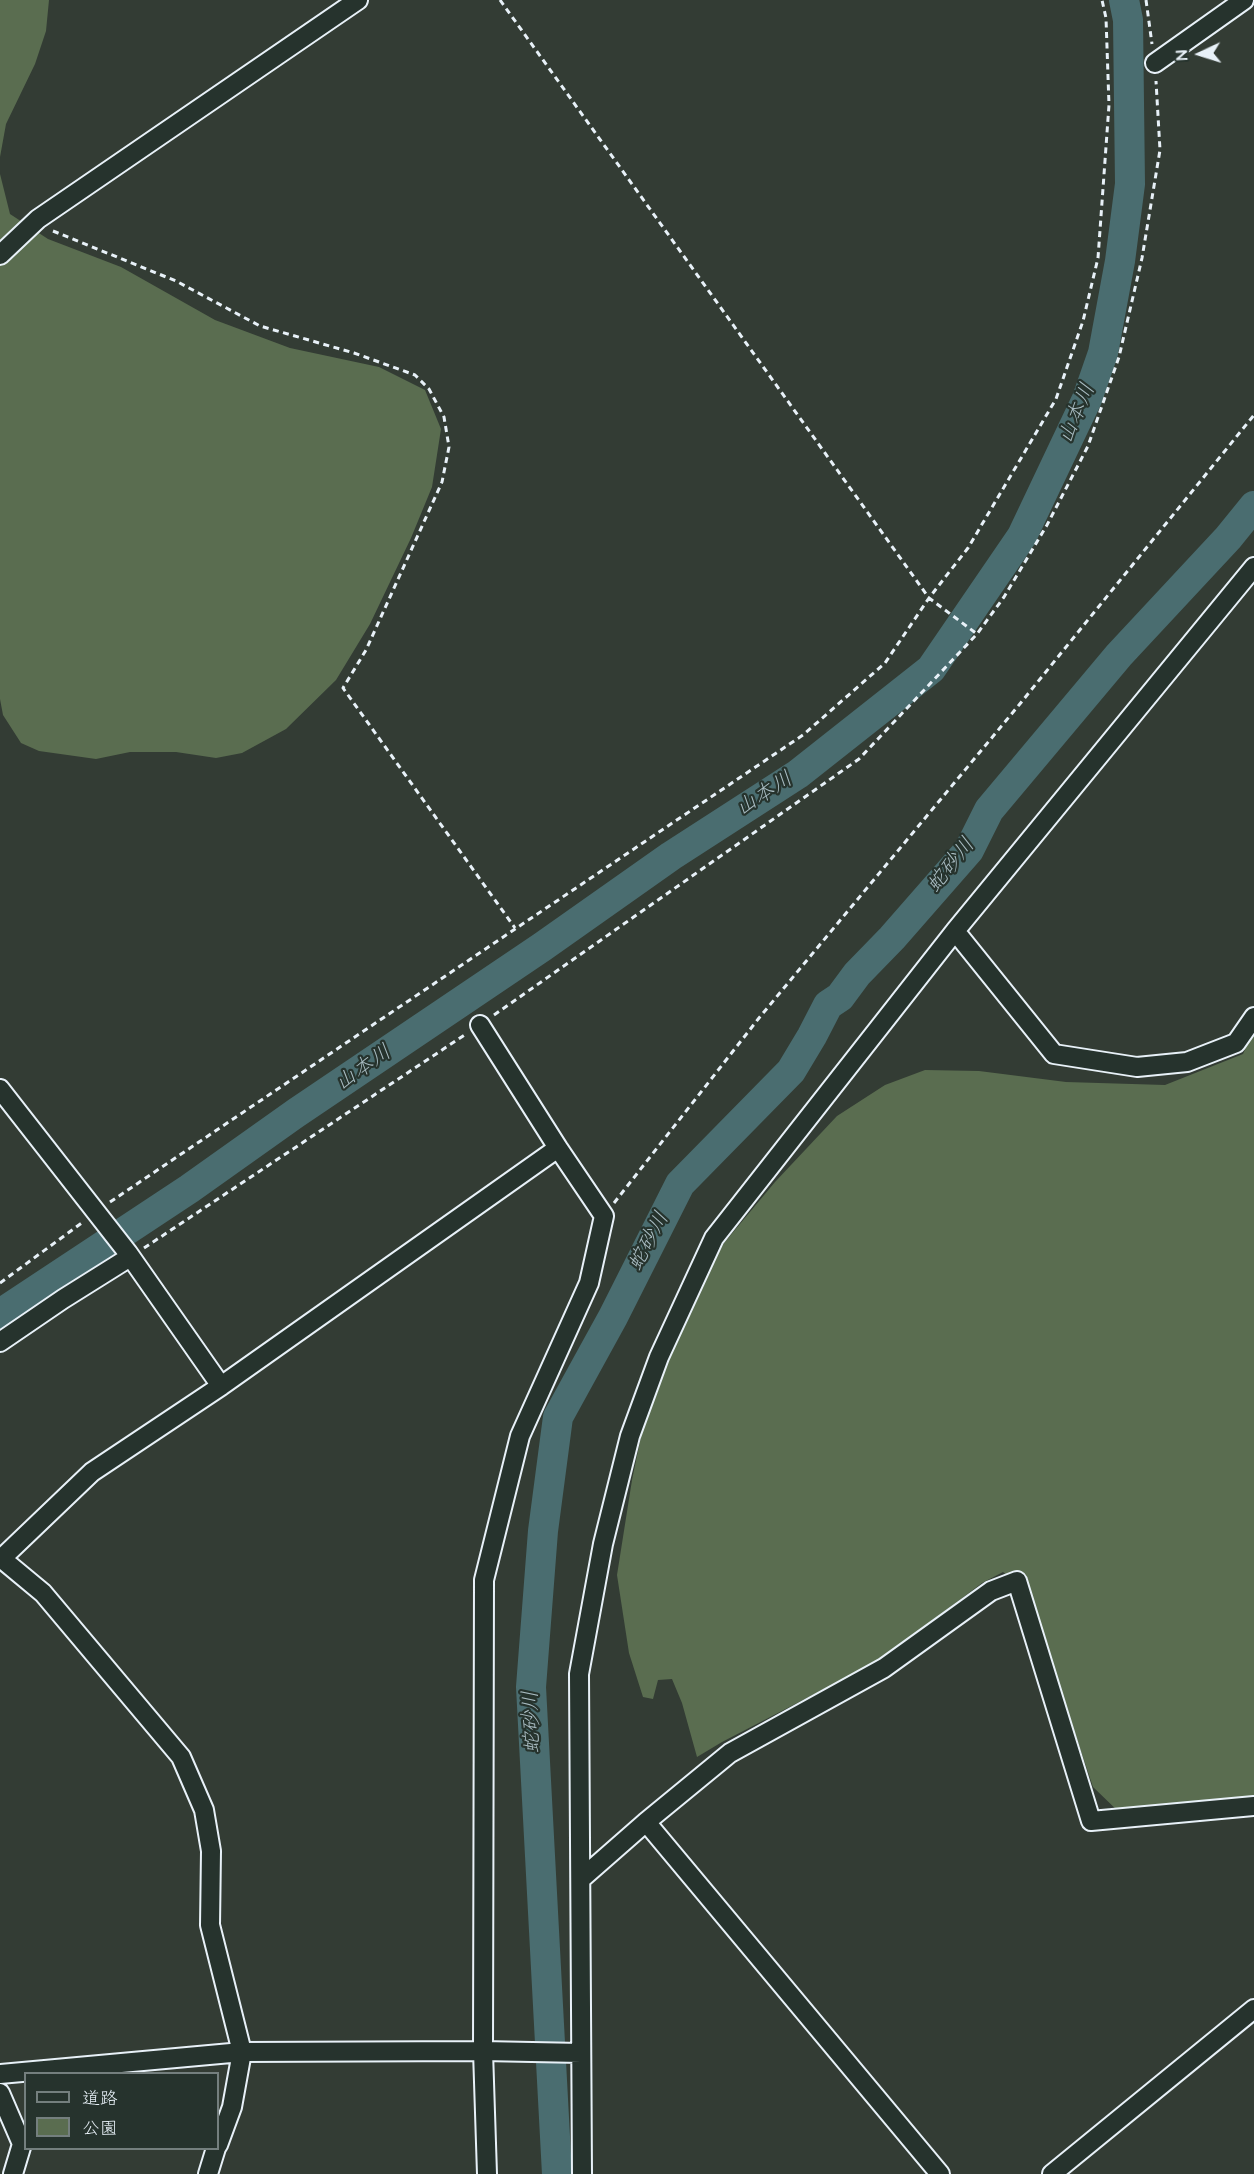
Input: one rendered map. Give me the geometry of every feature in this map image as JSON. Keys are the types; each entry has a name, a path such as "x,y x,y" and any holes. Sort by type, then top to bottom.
{"street":[{"path":"0,255 38,219 358,0"},
{"path":"1155,63 1244,0"},
{"path":"582,2174 579,1674 605,1533 630,1436 658,1357 714,1238 955,931 1254,567"},
{"path":"955,931 1054,1054 1137,1067 1187,1062 1236,1043 1254,1017"},
{"path":"480,1025 604,1216 589,1283 520,1436 484,1580 483,2051 486,2174"},
{"path":"0,1089 129,1255 221,1386"},
{"path":"219,2141 232,2107 242,2052 210,1925 211,1851 204,1810 181,1757 43,1593 1,1559 92,1472 221,1386 558,1148"},
{"path":"0,1342 129,1255"},
{"path":"581,1879 730,1753 884,1668 991,1591 1017,1581 1091,1821 1254,1806"},
{"path":"646,1822 940,2174"},
{"path":"1052,2174 1254,2009"},
{"path":"0,2074 242,2052 581,2053"},
{"path":"0,2093 22,2144 13,2174"},
{"path":"208,2174 216,2150"}],"path":[{"path":"500,0 929,598 936,601 976,634"},
{"path":"0,1283 515,928 803,735 885,663 929,598 968,548 1056,399 1083,321 1098,258 1109,105 1106,18 1102,0"},
{"path":"129,1255 480,1025 859,759 976,634 1004,597 1047,525 1088,446 1119,357 1142,258 1160,150 1155,63 1146,0"},
{"path":"38,219 54,232 176,280 260,326 354,352 415,375 429,389 444,417 449,447 442,482 366,650 343,688 515,928"},
{"path":"604,1216 759,1018 1254,415"}],"green space":[{"path":"0,0 49,0 46,31 35,64 6,124 0,157"},
{"path":"0,174 10,214 48,239 121,267 215,320 290,348 379,367 425,390 441,429 432,487 411,538 370,624 336,680 286,729 242,753 216,758 176,752 130,752 96,759 39,751 21,743 3,715 0,699"},
{"path":"1254,1030 1254,1796 1121,1814 1093,1787 1028,1593 1003,1572 982,1583 880,1660 697,1757 682,1703 672,1679 658,1680 653,1699 643,1697 629,1653 617,1575 632,1480 658,1354 714,1255 775,1182 837,1116 885,1085 925,1070 979,1071 1066,1082 1165,1085 1243,1054"}],"waterway":[{"name":"山本川","path":"0,1314 189,1189 671,856 798,774 931,669 1022,536 1087,399 1103,353 1120,261 1130,184 1128,20 1124,0"},
{"name":"蛇砂川","path":"557,2174 531,1687 543,1531 558,1417 613,1317 680,1184 791,1071 828,1005 840,997 857,974 892,938 969,850 989,810 1119,655 1228,538 1254,506"}]}
